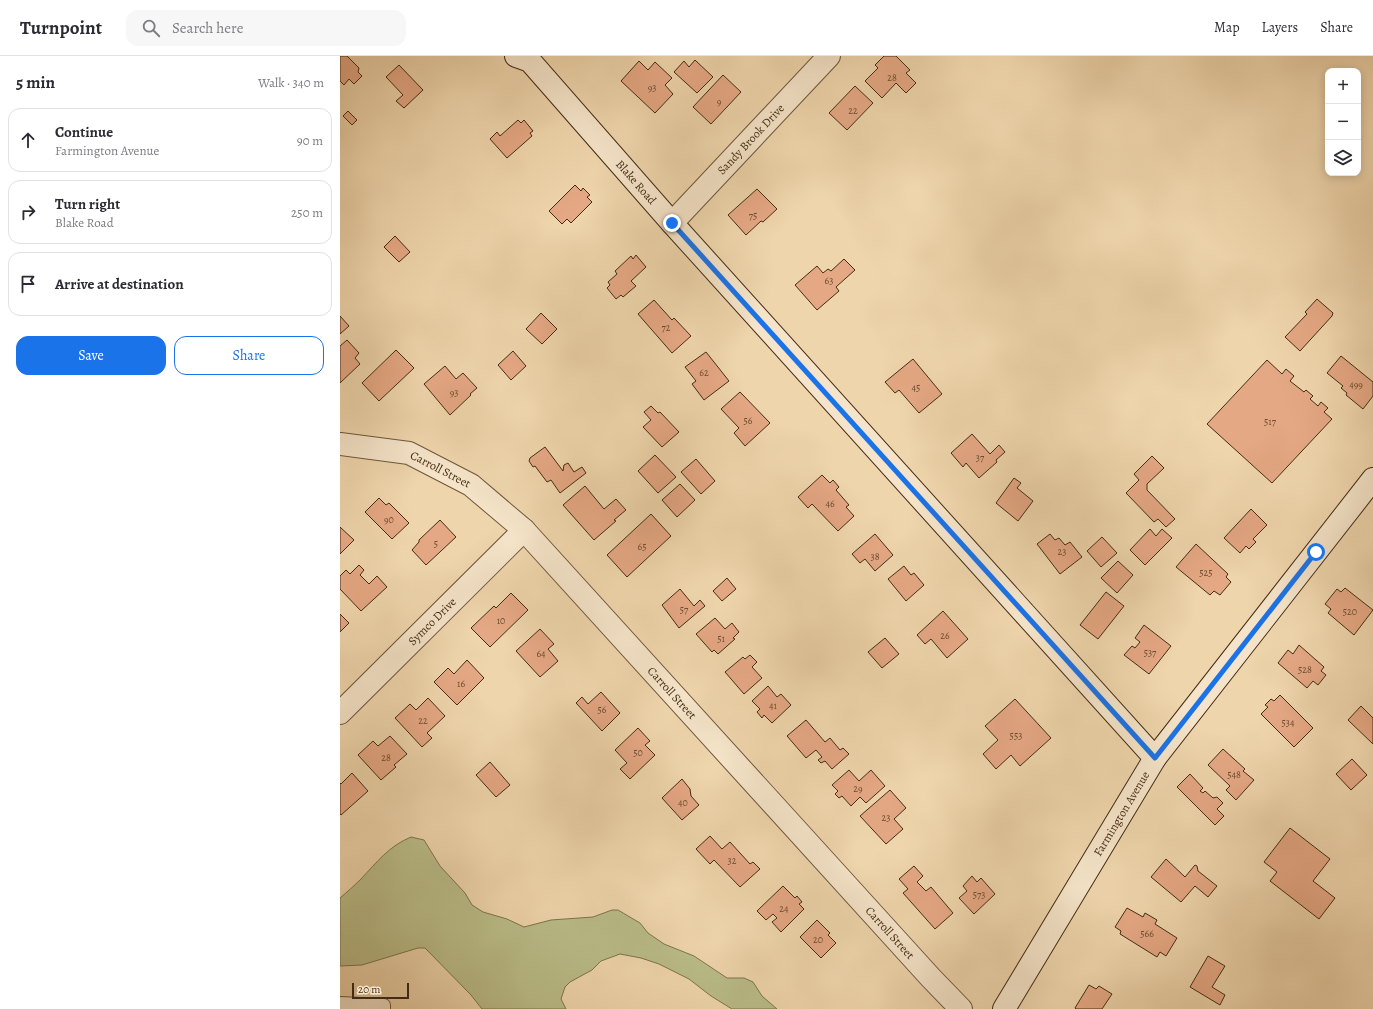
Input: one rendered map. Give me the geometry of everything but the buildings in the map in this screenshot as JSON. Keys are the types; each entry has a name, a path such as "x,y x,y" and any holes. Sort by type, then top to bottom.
{"street":[{"name":"Blake Road","path":"516,56 530,61 672,223 1155,758"},
{"name":"Sandy Brook Drive","path":"672,223 829,56"},
{"name":"Carroll Street","path":"340,444 409,453 471,485 524,530 931,978 961,1009"},
{"name":"Farmington Avenue","path":"1004,1009 1155,758 1373,478"},
{"name":"Symco Drive","path":"340,713 524,530"}],"lane":[{"path":"340,1003 384,1005 384,1009"}],"green space":[{"path":"411,837 424,840 440,866 465,893 472,905 483,912 507,919 524,927 551,920 593,917 612,910 618,910 640,923 648,933 664,944 694,956 727,978 744,978 753,982 762,996 777,1009 732,1009 711,996 689,979 659,964 641,958 620,954 601,961 592,970 570,982 565,987 561,999 566,1009 482,1009 471,995 425,948 418,948 362,965 340,966 340,898 390,850"}],"route":[{"path":"672,223 1155,758 1316,552"}]}
